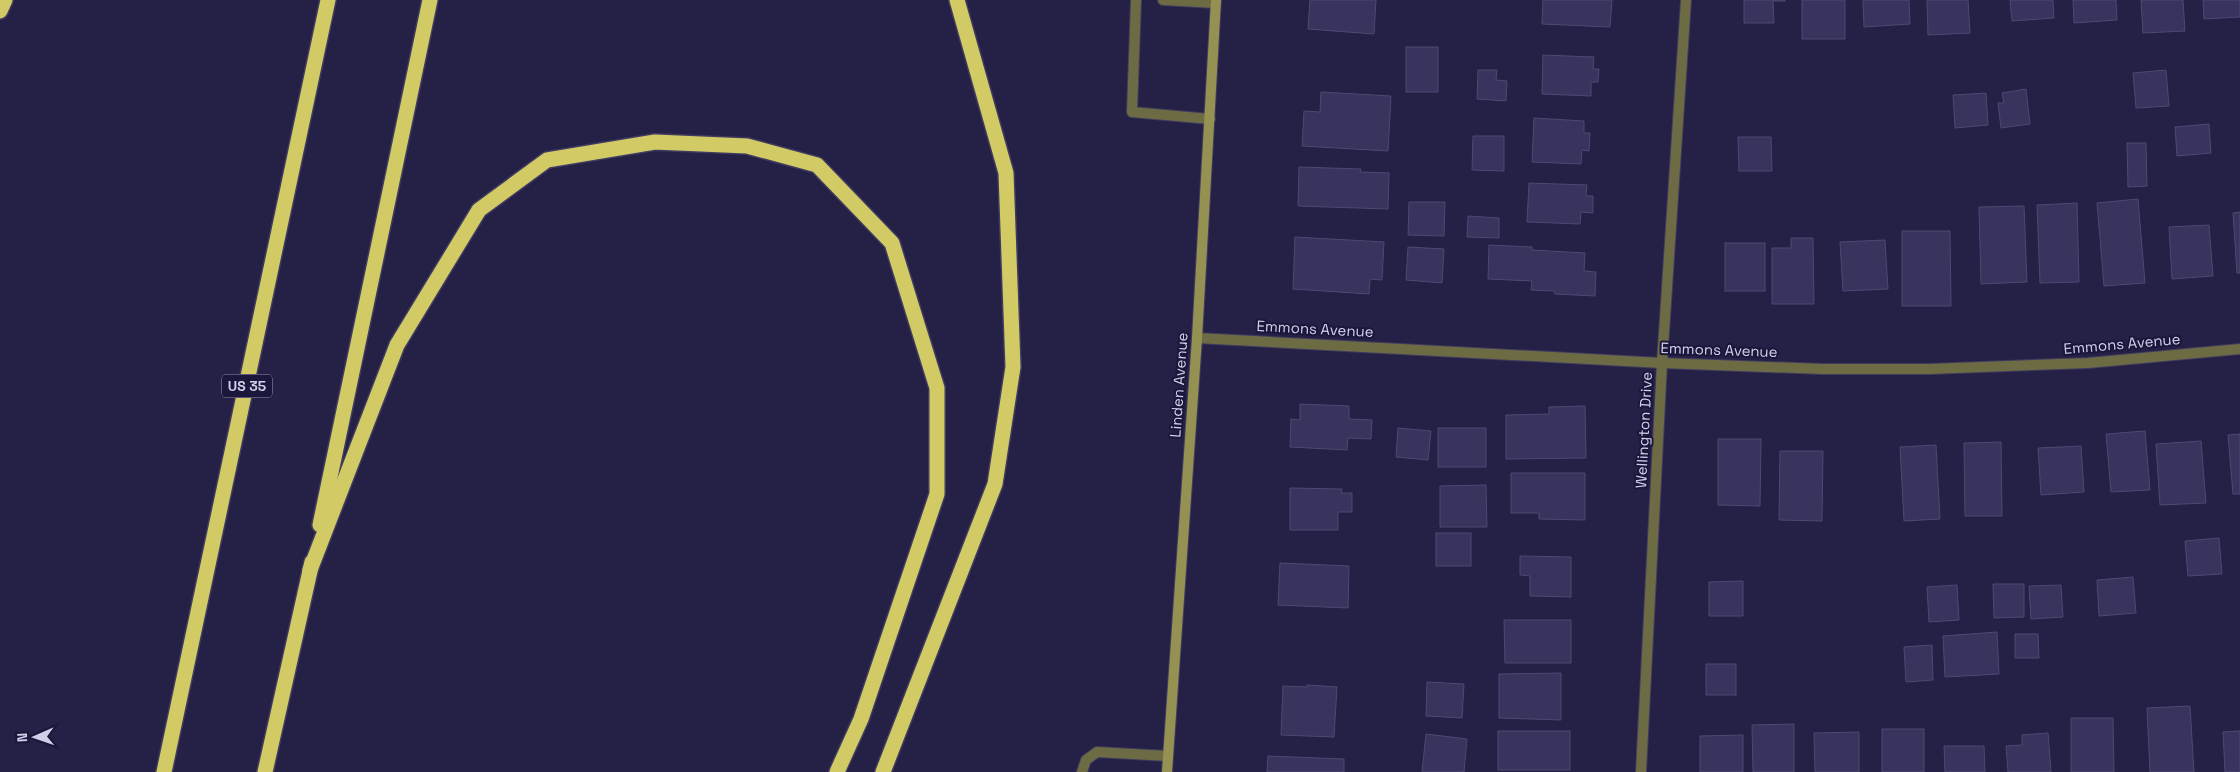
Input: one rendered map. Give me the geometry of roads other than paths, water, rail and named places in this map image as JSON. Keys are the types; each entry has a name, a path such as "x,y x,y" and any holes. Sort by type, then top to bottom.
{"highway":[{"path":"0,11 5,0"},
{"name":"US 35","path":"164,772 328,0"},
{"path":"265,772 310,570 430,0"},
{"path":"883,772 995,484 1013,367 1006,173 956,0"},
{"path":"310,570 397,345 480,210 547,160 655,142 746,146 817,165 892,243 937,388 938,494 862,719 837,772"}],"main road":[{"name":"Linden Avenue","path":"1167,772 1197,338 1216,1"}],"street":[{"path":"1136,0 1132,112 1210,119"},
{"path":"1163,0 1216,1"},
{"name":"Wellington Drive","path":"1641,772 1662,364 1686,0"},
{"name":"Emmons Avenue","path":"1197,338 1662,364 1823,369 1929,370 2088,363 2240,349"},
{"path":"1082,772 1086,760 1096,752 1168,756"}]}
